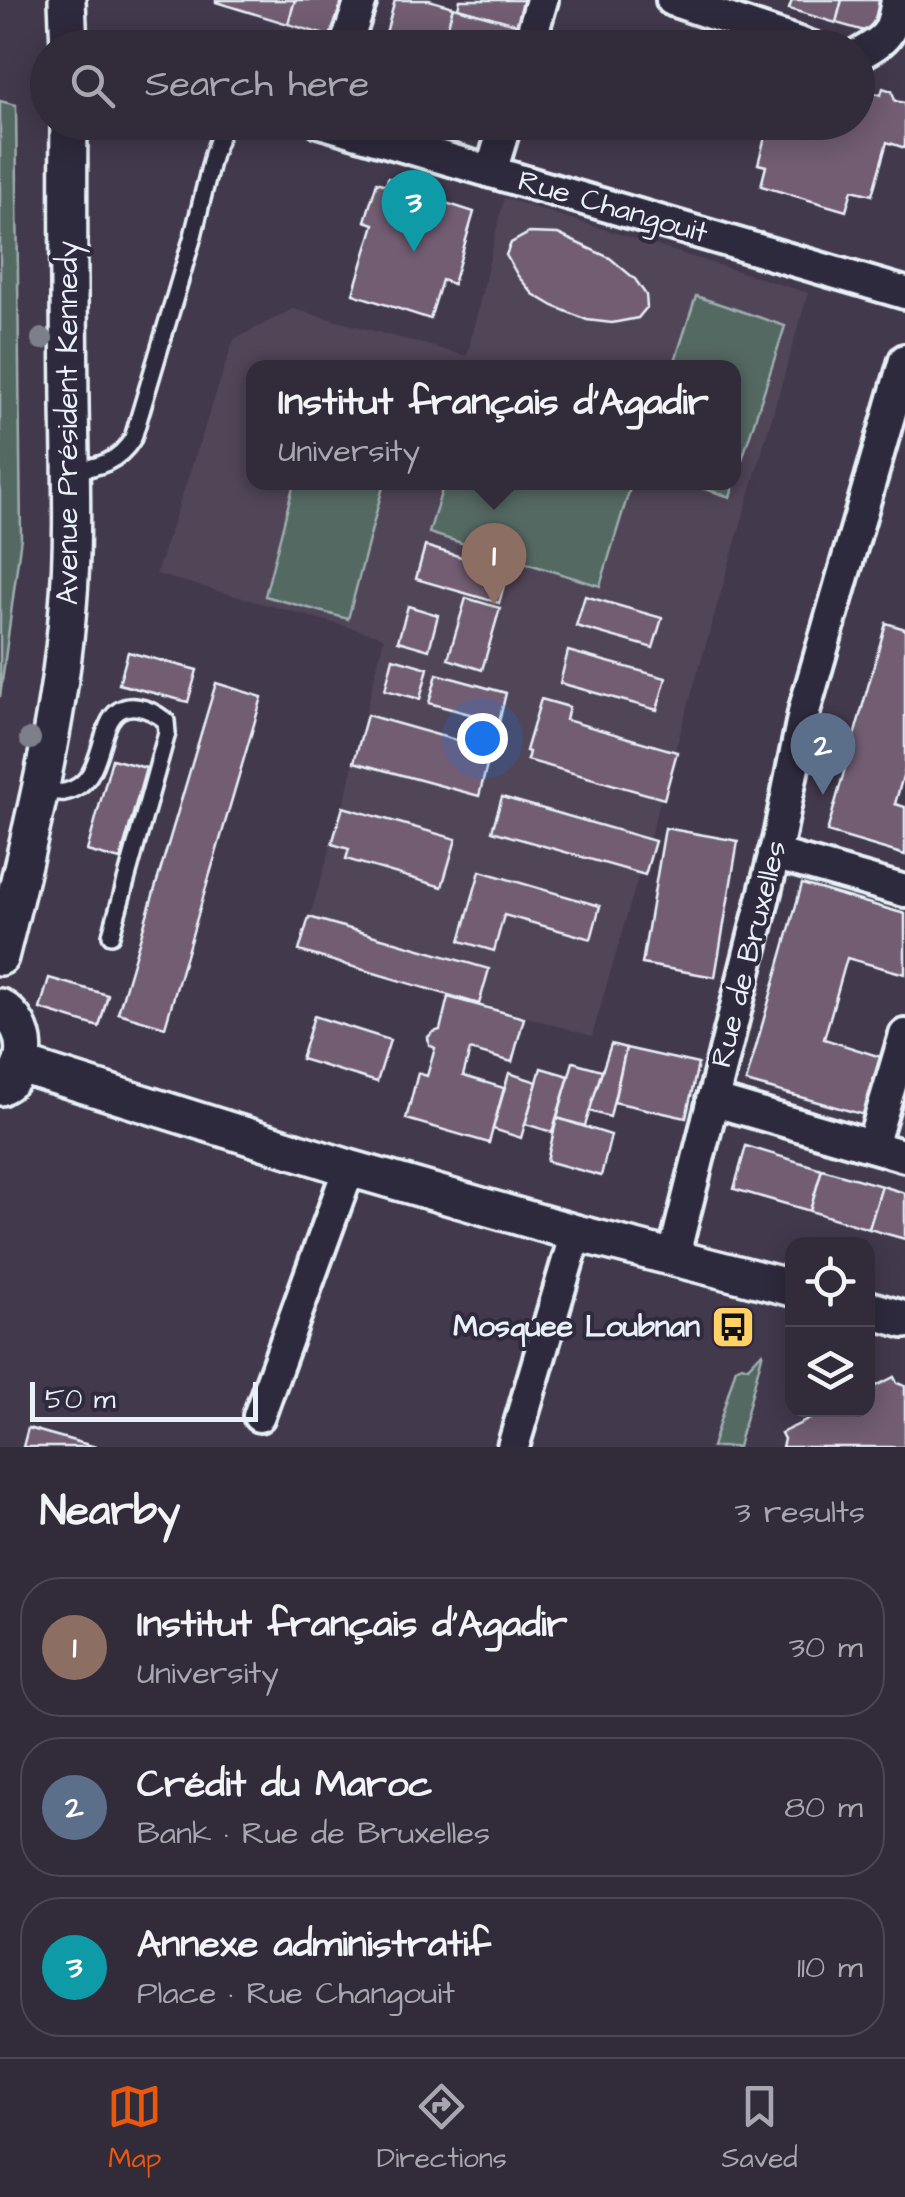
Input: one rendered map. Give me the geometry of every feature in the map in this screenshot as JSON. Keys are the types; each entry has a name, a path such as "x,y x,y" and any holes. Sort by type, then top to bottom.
{"street":[{"path":"67,0 68,30"},
{"path":"350,30 361,0"},
{"path":"533,30 542,0"},
{"path":"672,0 760,30"},
{"path":"875,43 893,26 897,0"},
{"name":"Avenue Président Kennedy","path":"0,956 40,788 68,610 73,526 69,140"},
{"name":"Rue Changouit","path":"382,140 905,293"},
{"path":"491,172 501,140"},
{"name":"Rue de Bruxelles","path":"673,1259 774,854 805,708 905,360"},
{"path":"774,854 905,891"},
{"path":"0,1007 12,1014 23,1032 24,1053 11,1076 576,1233 785,1286"},
{"path":"872,1146 905,1035"},
{"path":"712,1100 905,1156"},
{"path":"260,1416 349,1168"},
{"path":"512,1447 576,1233"},
{"path":"875,1311 905,1320"}],"lane":[{"path":"71,471 120,456 133,438 218,140"},
{"path":"40,788 62,792 90,774 110,721 118,712 140,706 166,721 166,733 110,935"}],"shaded area":[{"path":"504,198 808,293 592,1036 299,951 343,807 384,637 156,574 234,339 293,309 467,356"}],"green space":[{"path":"0,101 16,105 21,537 0,697"},
{"path":"696,296 785,326 741,463 741,360 675,360"},
{"path":"292,490 382,490 348,619 265,596"},
{"path":"442,490 629,490 600,586 429,533"},
{"path":"708,490 732,490 730,497"},
{"path":"763,1351 738,1447 712,1447 736,1368 748,1367"}],"building":[{"path":"216,0 295,0 288,24"},
{"path":"295,0 357,0 348,30 308,30 288,24"},
{"path":"395,0 429,0 453,7 447,30 387,30"},
{"path":"460,0 529,0 523,26 458,8"},
{"path":"792,0 842,0 836,23 789,9"},
{"path":"842,0 892,0 882,36 875,34 875,30 836,23"},
{"path":"453,7 523,26 522,30 447,30"},
{"path":"883,88 892,91 895,101 905,103 905,148 887,142 872,195 852,190 846,211 761,186 766,166 758,164 764,140 875,140 875,93 881,95"},
{"path":"388,178 417,187 415,193 474,212 453,284 442,280 430,319 353,294 374,224 365,221 377,182 386,185"},
{"path":"529,233 558,234 610,258 635,279 646,295 647,307 638,318 612,323 587,320 533,294 506,255 511,243"},
{"path":"425,546 508,571 499,603 416,579"},
{"path":"585,596 662,618 653,648 576,626"},
{"path":"466,598 500,608 482,670 448,659"},
{"path":"408,606 438,615 429,650 398,641"},
{"path":"886,623 905,629 905,769 895,804 905,807 905,855 827,832"},
{"path":"568,651 666,678 657,710 560,683"},
{"path":"128,652 197,670 188,702 119,684"},
{"path":"393,658 428,668 420,699 385,690"},
{"path":"437,674 506,693 499,722 429,703"},
{"path":"216,683 262,697 165,1027 118,1013"},
{"path":"541,699 569,707 566,720 677,752 664,799 527,760"},
{"path":"367,715 491,750 479,796 354,762"},
{"path":"112,759 146,768 120,860 87,851"},
{"path":"502,797 655,841 645,875 492,831"},
{"path":"343,807 456,839 442,887 346,859 349,849 332,844"},
{"path":"665,828 738,841 715,977 642,964"},
{"path":"480,871 600,906 591,939 504,915 494,951 460,941"},
{"path":"802,884 905,914 905,974 847,958 824,1039 884,1058 868,1116 746,1082"},
{"path":"309,917 489,969 479,1004 299,951"},
{"path":"49,978 108,995 99,1027 40,1009"},
{"path":"448,997 524,1018 512,1062 470,1050 463,1076 504,1088 489,1143 406,1119 418,1073 427,1076 435,1048 429,1045 428,1037 440,1030"},
{"path":"314,1016 390,1040 377,1082 301,1059"},
{"path":"611,1044 626,1048 610,1117 589,1111"},
{"path":"626,1048 698,1064 686,1118 614,1102"},
{"path":"573,1062 602,1070 585,1126 557,1118"},
{"path":"541,1068 569,1076 552,1132 525,1124"},
{"path":"509,1073 537,1082 521,1138 493,1129"},
{"path":"557,1118 611,1135 601,1176 547,1161"},
{"path":"746,1146 822,1169 810,1211 734,1189"},
{"path":"822,1169 882,1186 869,1229 810,1211"},
{"path":"882,1186 905,1193 905,1239 869,1229"},
{"path":"894,1377 905,1386 905,1447 782,1447 781,1433 814,1417 875,1417 875,1386"},
{"path":"28,1428 96,1447 23,1447"}],"place":[{"name":"Annexe administratif","path":"414,252"},
{"name":"Institut français d’Agadir","path":"494,605"},
{"name":"Crédit du Maroc","path":"823,795"},
{"name":"Mosquee Loubnan","path":"733,1327"}]}
